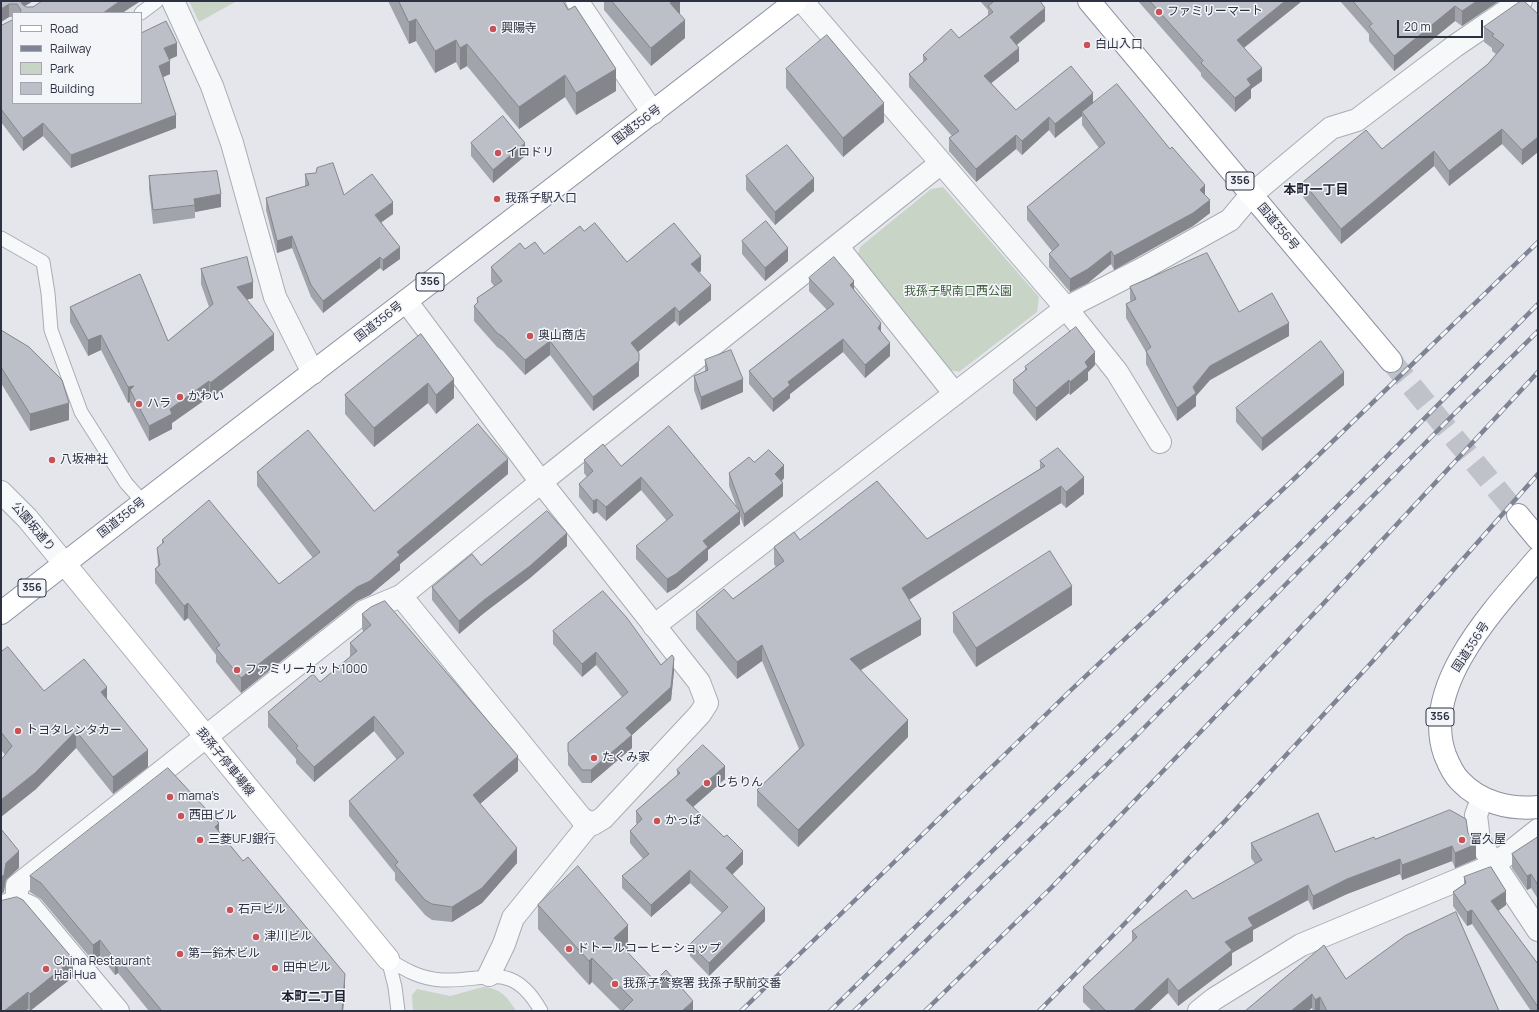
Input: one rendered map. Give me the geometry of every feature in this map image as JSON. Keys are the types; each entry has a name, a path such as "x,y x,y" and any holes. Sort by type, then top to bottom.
{"main road":[{"name":"国道356号","path":"1,613 143,502 653,113 796,1"},
{"name":"国道356号","path":"1089,1 1391,361"},
{"path":"1518,515 1538,539"},
{"name":"国道356号","path":"1538,558 1474,638 1458,662 1444,696 1440,714 1440,735 1451,769 1465,786 1482,799 1510,806 1538,807"},
{"name":"我孫子停車場線","path":"64,563 388,959"}],"street":[{"path":"174,1 212,86 229,136 274,297 313,372"},
{"path":"577,1 653,113"},
{"path":"802,1 1066,308 1117,372 1160,442"},
{"path":"654,626 1066,308 1144,268 1230,220 1251,195 1331,128 1357,120 1455,46 1520,1"},
{"path":"118,1011 31,907 9,904 17,886 366,611 401,596 541,482 941,163"},
{"path":"837,246 955,394"},
{"path":"401,596 579,816 590,823 593,824 603,818 700,714 707,703 699,682 541,482 406,301"},
{"name":"公園坂通り","path":"1,492 27,518 64,563"},
{"path":"1482,799 1476,815 1479,841 1538,930"},
{"path":"489,975 504,944 513,918 590,823"},
{"path":"1214,1007 1301,945 1494,865 1538,830"}],"lane":[{"path":"142,12 157,1"},
{"path":"1,238 43,262 48,293 51,330 80,412 126,483 143,502"},
{"path":"388,959 410,972 426,978 460,980 489,975 504,977 519,985 532,997 541,1011"},
{"path":"388,959 396,987 398,1011"}],"green space":[{"path":"189,1 237,1 199,22"},
{"name":"我孫子駅南口西公園","path":"943,187 1039,297 1037,312 959,372 945,369 857,259 860,247 931,189"},
{"path":"483,987 499,991 510,1001 516,1011 413,1011 412,995 417,989 450,996"}],"building":[{"path":"1,1 21,1 26,7 33,7 42,1 120,1 104,12 20,12 21,10 17,4 9,4 1,9"},
{"path":"399,1 563,1 568,10 575,6 616,69 576,93 565,75 519,107 467,44 460,48 456,40 435,51 416,19 409,22"},
{"path":"612,1 673,1 670,3 685,20 651,48"},
{"path":"992,1 1040,1 1045,8 1010,37 1019,48 984,76 1016,110 1071,66 1093,93 1055,124 1049,117 1022,141 1016,135 976,169 949,138 959,131 909,74 927,59 923,55 951,29 959,38 993,12 988,6 993,2"},
{"path":"1150,1 1285,1 1237,40 1262,68 1247,79 1251,85 1235,98 1201,63 1203,61"},
{"path":"1353,1 1477,1 1462,11 1455,6 1394,56 1369,26 1372,24"},
{"path":"1521,1 1524,1 1538,14 1538,137 1522,150 1502,129 1449,171 1434,151 1341,229 1303,182 1366,130 1382,149 1488,64 1504,45 1492,36 1494,34 1484,27"},
{"path":"12,20 12,104 142,104 142,33 166,21 177,43 164,48 170,61 159,66 176,115 71,155 43,123 23,138 1,109 1,26"},
{"path":"827,35 884,103 843,138 786,69"},
{"path":"1117,84 1170,149 1172,147 1205,185 1200,190 1210,200 1193,213 1114,256 1111,251 1088,269 1070,279 1049,254 1059,245 1027,207 1105,143 1082,112"},
{"path":"503,116 525,143 493,170 471,143"},
{"path":"787,145 814,178 775,212 746,176"},
{"path":"333,163 344,195 372,174 393,202 375,215 400,247 383,260 380,257 323,301 311,285 292,236 277,241 266,198 309,185 305,174 316,173 317,168"},
{"path":"217,171 221,194 194,199 195,205 153,210 149,176"},
{"path":"766,221 788,248 765,268 742,241"},
{"path":"595,223 627,262 674,223 701,256 691,264 711,285 679,312 675,307 631,343 639,353 639,361 593,397 550,341 525,360 503,337 497,333 474,306 478,302 477,298 502,281 491,267 520,243 525,249 535,242 544,254 580,226 584,231"},
{"path":"1207,253 1239,312 1272,293 1289,323 1210,366 1193,387 1196,393 1177,408 1146,351 1151,347 1126,304 1136,299 1130,287"},
{"path":"247,257 253,282 237,287 274,334 210,383 209,381 170,409 172,414 149,426 130,390 134,386 128,387 101,335 88,340 70,307 140,274 168,341 213,304 201,269"},
{"path":"834,257 854,281 850,285 881,323 878,328 890,343 865,365 843,339 788,382 790,385 773,399 749,371 834,304 809,278"},
{"path":"1076,327 1095,352 1085,362 1088,367 1070,382 1069,380 1036,408 1013,380 1027,369 1025,367"},
{"path":"1,330 29,347 62,380 69,403 30,414 1,367"},
{"path":"421,334 454,379 436,395 428,383 374,428 345,395"},
{"path":"1321,341 1344,372 1262,438 1236,408"},
{"path":"731,350 743,379 701,397 694,376 708,370 705,360"},
{"path":"478,424 508,459 397,552 400,555 370,581 357,587 241,678 216,648 220,645 188,603 184,606 155,569 160,565 157,548 164,542 162,540 209,500 279,584 320,552 257,472 308,430 374,511"},
{"path":"669,426 740,511 703,541 708,547 676,574 667,579 636,546 673,515 641,477 606,507 597,499 593,501 579,484 593,471 584,460 603,444 621,466"},
{"path":"1058,448 1084,477 1066,492 1061,486 902,588 921,619 850,659 908,720 798,830 757,790 804,745 762,645 737,662 696,612 724,589 733,599 784,561 774,547 794,532 800,540 877,481 927,539 1045,466 1040,461"},
{"path":"769,450 784,465 775,474 783,483 744,514 729,473 749,457 754,462"},
{"path":"547,511 567,533 530,566 484,600 459,621 432,587 472,554 481,565"},
{"path":"1050,551 1072,586 976,648 953,613"},
{"path":"603,591 627,618 661,665 672,655 674,658 671,687 626,728 632,735 591,770 582,770 568,752 568,743 628,692 596,652 582,664 553,631"},
{"path":"385,601 518,756 473,795 517,848 482,888 452,907 432,904 425,900 395,865 398,862 349,801 404,753 374,716 314,767 296,748 298,746 268,712 313,674 320,682 357,651 350,643 371,625 362,614 371,607"},
{"path":"8,647 44,691 84,659 107,687 101,692 148,750 113,777 76,731 35,773 1,800 1,760 12,746 1,732 1,652"},
{"path":"703,745 725,766 686,800 724,837 727,835 743,851 726,868 765,908 709,963 690,944 728,907 690,870 651,905 622,876 649,854 630,831 642,819 636,811 680,773 677,770"},
{"path":"168,768 219,823 215,827 243,861 248,857 345,974 342,1011 162,1011 118,958 115,960 100,940 93,945 41,883 30,876"},
{"path":"1450,810 1466,819 1468,833 1476,844 1455,853 1452,846 1402,865 1400,859 1347,879 1313,896 1308,885 1248,918 1253,926 1225,942 1232,950 1178,991 1168,978 1133,1011 1106,1011 1083,987 1137,937 1132,931 1186,890 1193,899 1262,860 1251,843 1318,813 1335,852 1374,837 1375,839"},
{"path":"1,829 19,851 6,863 4,875 1,877"},
{"path":"1538,837 1538,885 1531,874 1527,876 1512,854"},
{"path":"578,866 628,925 614,938 655,981 666,970 693,1001 682,1011 622,1011 633,1000 592,958 589,961 538,905"},
{"path":"1491,867 1506,891 1491,901 1538,964 1538,1007 1472,910 1467,912 1453,892 1466,883 1464,877"},
{"path":"17,897 23,900 73,959 30,994 28,992 4,1011 1,1011 1,901"},
{"path":"1456,912 1499,1011 1327,1011 1320,997 1315,1000 1312,994 1291,1011 1245,1011 1324,945 1346,979 1405,936"}],"tunnel":[{"path":"1391,361 1518,515"}],"railway":[{"path":"741,1011 1070,691 1297,476 1538,242"},
{"path":"830,1011 1116,729 1538,304"},
{"path":"854,1011 1134,738 1538,331"},
{"path":"925,1011 1051,888 1322,605 1538,372"},
{"path":"1039,1011 1226,820 1372,662 1538,474"}],"place":[{"name":"ファミリーマート","path":"1159,12"},
{"name":"興陽寺","path":"493,29"},
{"name":"白山入口","path":"1087,45"},
{"name":"イロドリ","path":"498,153"},
{"name":"我孫子駅入口","path":"497,199"},
{"name":"奥山商店","path":"530,336"},
{"name":"かわい","path":"180,397"},
{"name":"ハラ","path":"139,404"},
{"name":"八坂神社","path":"52,460"},
{"name":"ファミリーカット1000","path":"237,670"},
{"name":"トヨタレンタカー","path":"18,731"},
{"name":"たくみ家","path":"594,758"},
{"name":"しちりん","path":"707,783"},
{"name":"mama’s","path":"170,797"},
{"name":"西田ビル","path":"181,816"},
{"name":"かっぱ","path":"657,821"},
{"name":"三菱UFJ銀行","path":"200,840"},
{"name":"富久屋","path":"1462,840"},
{"name":"石戸ビル","path":"230,910"},
{"name":"津川ビル","path":"256,937"},
{"name":"ドトールコーヒーショップ","path":"569,949"},
{"name":"第一鈴木ビル","path":"180,954"},
{"name":"田中ビル","path":"275,968"},
{"name":"China Restaurant Hai Hua","path":"46,969"},
{"name":"我孫子警察署 我孫子駅前交番","path":"615,984"}],"district":[{"name":"本町一丁目","path":"1316,190"},
{"name":"本町二丁目","path":"314,997"}]}
